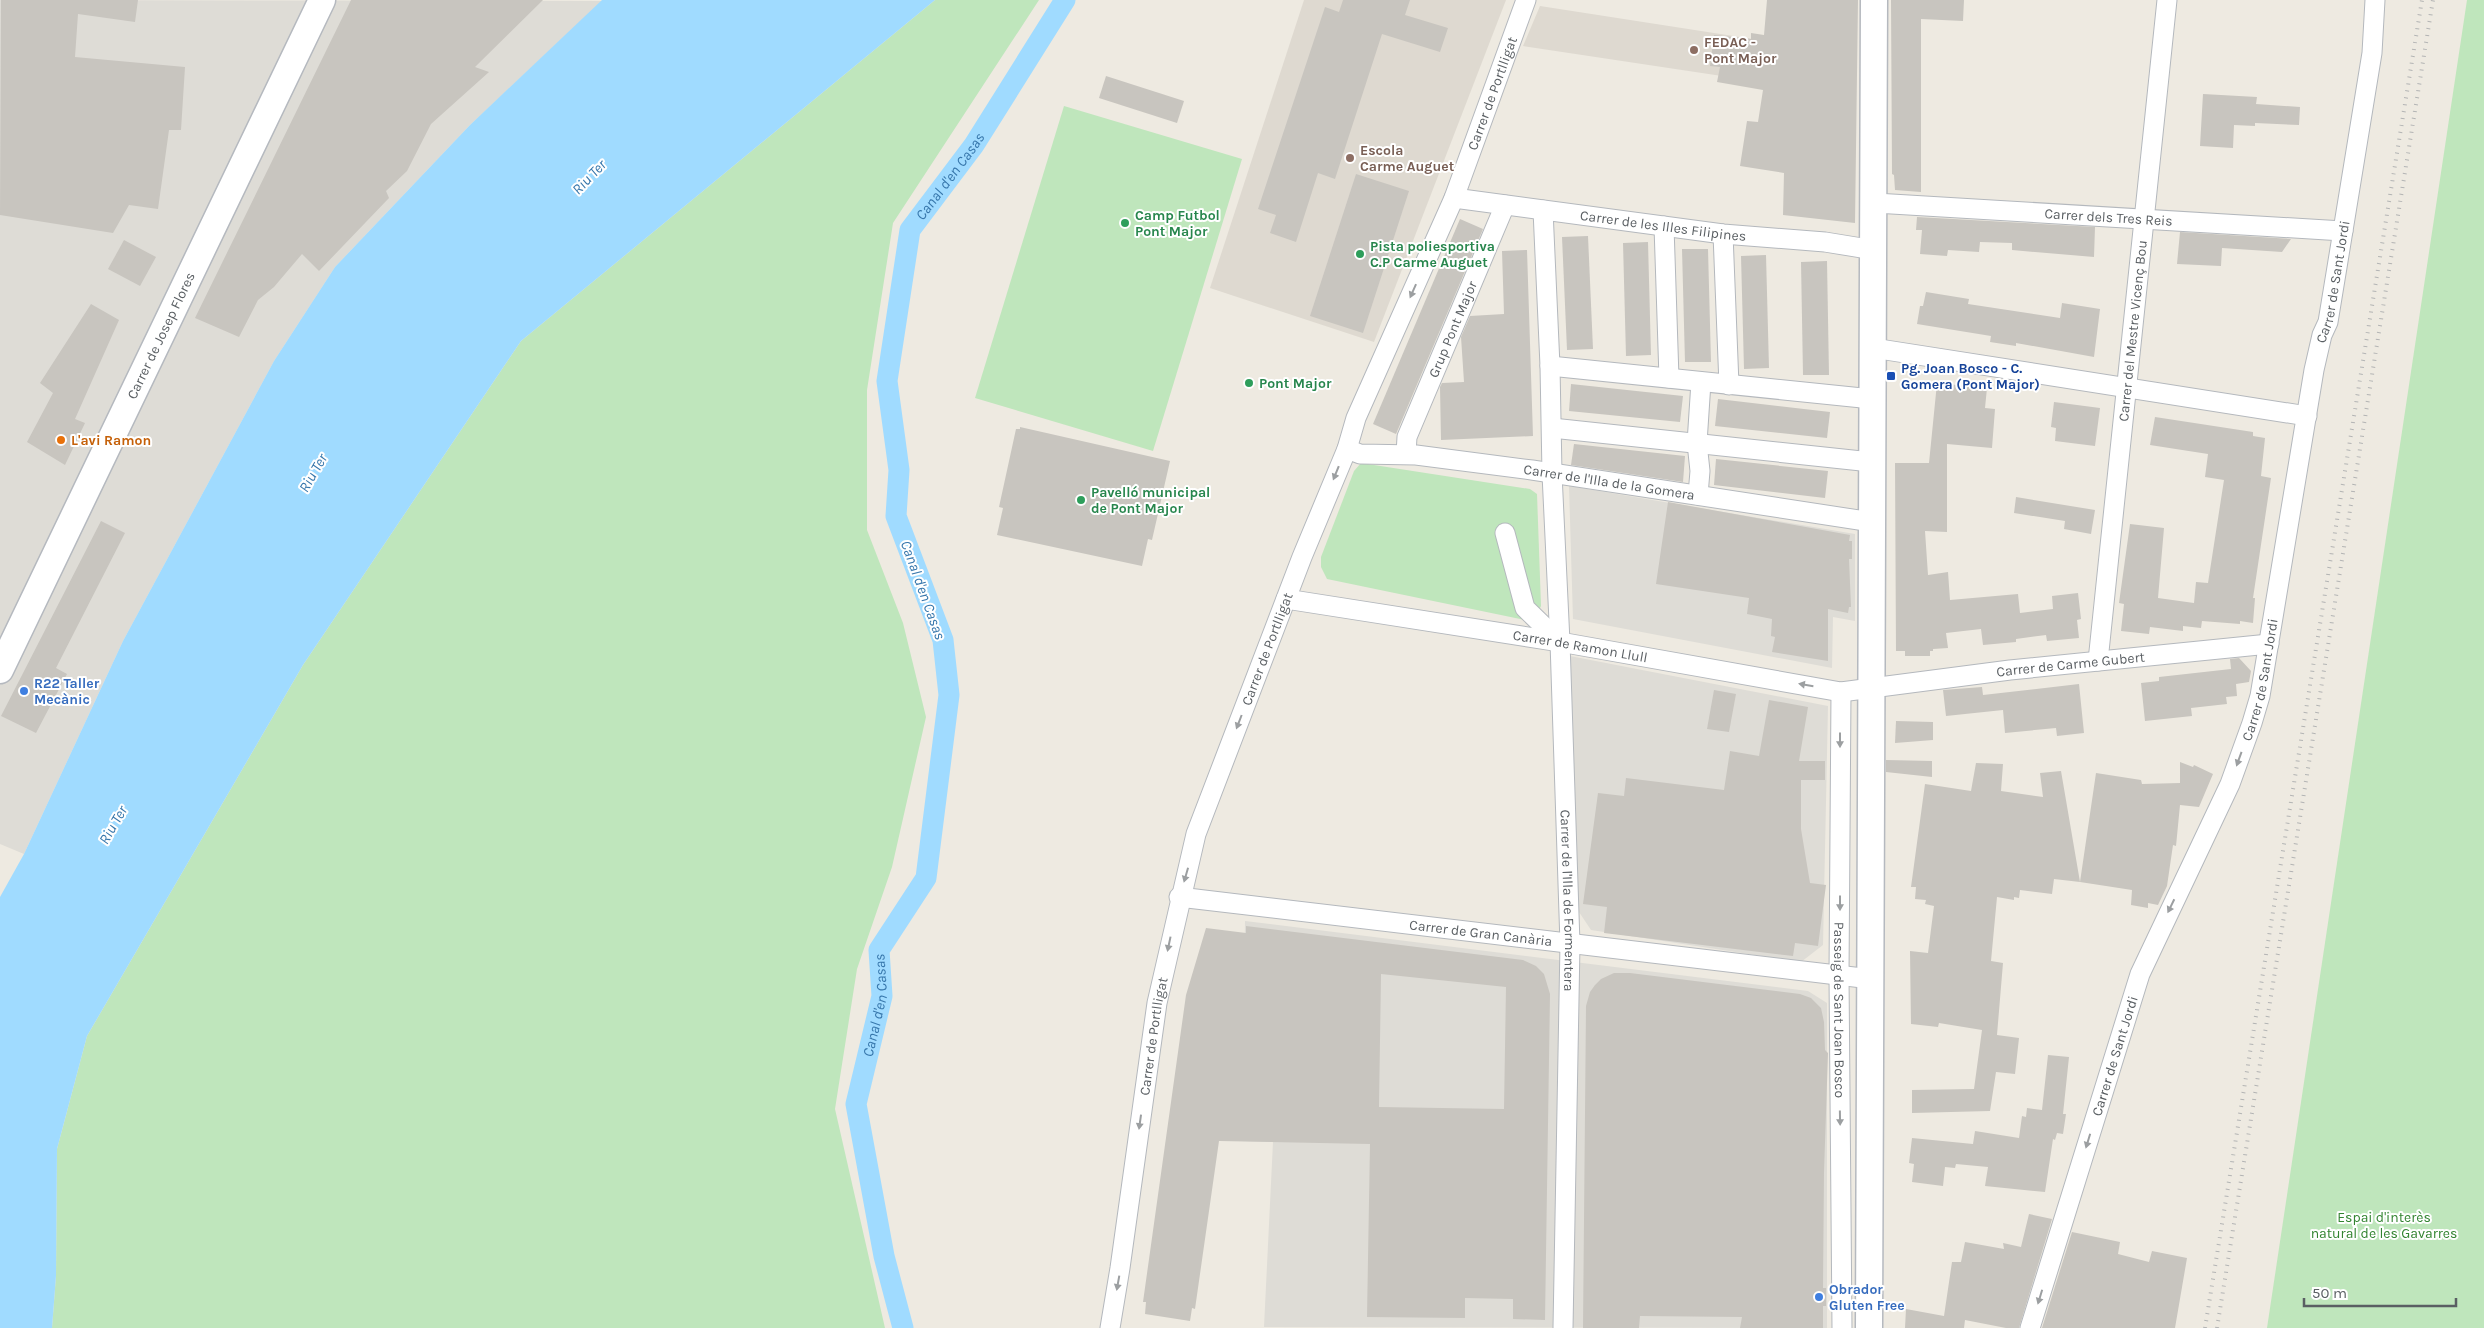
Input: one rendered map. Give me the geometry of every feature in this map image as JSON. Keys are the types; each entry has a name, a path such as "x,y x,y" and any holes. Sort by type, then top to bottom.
{"street":[{"name":"Carrer de Josep Flores","path":"0,670 322,0"},
{"name":"Carrer de Portlligat","path":"1111,1328 1157,1003 1196,834 1286,598 1347,449 1356,418 1454,198 1526,0"},
{"path":"1869,1328 1871,462 1875,203 1872,64 1874,0"},
{"name":"Carrer del Mestre Vicenç Bou","path":"2098,661 2167,0"},
{"name":"Carrer de Sant Jordi","path":"2030,1328 2140,974 2230,784 2260,696 2307,416 2322,335 2328,322 2343,232 2372,53 2375,0"},
{"name":"Carrer de les Illes Filipines","path":"1454,198 1723,234 1825,242 1874,250"},
{"name":"Carrer dels Tres Reis","path":"1875,203 2343,232"},
{"name":"Grup Pont Major","path":"1406,454 1407,437 1505,205"},
{"path":"1543,210 1550,366 1552,474"},
{"path":"1664,226 1669,378"},
{"path":"1723,234 1728,385"},
{"path":"1873,348 2307,416"},
{"path":"1550,366 1872,399"},
{"path":"1698,495 1700,471 1697,443 1702,382"},
{"path":"1552,428 1871,462"},
{"name":"Carrer de l'Illa de la Gomera","path":"1347,449 1360,454 1406,454 1552,474 1872,522"},
{"name":"Carrer de l'Illa de Formentera","path":"1552,474 1560,642 1570,944 1563,1328"},
{"path":"1504,533 1525,608 1560,642"},
{"name":"Carrer de Ramon Llull","path":"1286,598 1560,642 1840,692 1871,687"},
{"name":"Carrer de Carme Gubert","path":"1871,687 2269,644"},
{"name":"Passeig de Sant Joan Bosco","path":"1840,692 1839,976 1842,1328"},
{"name":"Carrer de Gran Canària","path":"1180,897 1871,979"}],"shaded area":[{"path":"0,0 602,1 470,125 335,267 274,361 123,641 24,854 0,844"},
{"name":"Escola Carme Auguet","path":"1304,0 1506,0 1374,342 1210,288"},
{"name":"FEDAC - Pont Major","path":"1540,6 1791,45 1815,90 1523,46"},
{"path":"1569,486 1855,534 1855,621 1833,617 1832,668 1573,619"},
{"path":"1570,656 1828,706 1823,945 1801,962 1591,930 1577,909"},
{"path":"1245,921 1808,991 1827,1003 1827,1328 1264,1327 1273,1142 1242,1141"}],"green space":[{"path":"935,0 1039,0 893,223 867,390 867,530 903,623 926,717 892,867 857,969 835,1109 885,1328 52,1328 56,1276 57,1149 87,1036 303,665 521,341"},
{"name":"Espai d'interès natural de les Gavarres","path":"2467,0 2484,0 2484,1328 2267,1328"},
{"name":"Camp Futbol Pont Major","path":"1064,106 1242,159 1153,451 975,398"},
{"path":"1361,463 1530,489 1537,494 1541,606 1536,616 1525,620 1327,579 1321,567 1321,557 1354,471"}],"water":[{"name":"Riu Ter","path":"602,0 935,0 521,341 303,665 87,1036 57,1149 56,1276 52,1328 0,1328 0,897 24,854 123,641 274,361 335,267 470,125"}],"building":[{"path":"1,0 138,0 135,22 78,14 75,57 185,67 181,130 169,130 158,209 129,205 113,233 0,215"},
{"path":"351,0 543,0 475,67 489,72 431,124 407,171 386,191 389,198 319,271 302,254 274,287 258,300 239,337 195,318"},
{"path":"1343,0 1410,0 1405,15 1448,28 1440,52 1382,34 1335,179 1318,173 1296,242 1270,233 1276,215 1258,209 1325,7 1339,12"},
{"path":"1767,0 1858,0 1855,223 1783,215 1784,173 1740,166 1747,121 1758,122 1763,90 1717,82 1720,67 1710,66 1714,35 1751,39 1751,33 1764,35"},
{"path":"1891,0 1964,0 1963,21 1921,19 1921,192 1895,190 1894,175 1892,174"},
{"path":"1106,76 1184,101 1177,123 1099,98"},
{"path":"2203,94 2257,97 2256,104 2300,107 2299,125 2255,123 2255,126 2234,125 2233,148 2200,146"},
{"name":"Pista poliesportiva C.P Carme Auguet","path":"1356,174 1409,191 1363,333 1310,316"},
{"path":"1917,217 2095,227 2094,257 2012,250 2012,243 1980,242 1979,252 1948,250 1947,256 1920,254 1922,230 1916,230"},
{"path":"1460,219 1483,229 1396,434 1373,424"},
{"path":"2180,232 2291,239 2282,252 2222,248 2221,266 2177,264"},
{"path":"1588,236 1593,349 1567,350 1562,237"},
{"path":"124,240 156,257 140,286 108,269"},
{"path":"1648,242 1651,355 1626,356 1623,243"},
{"path":"1682,249 1708,249 1711,362 1685,362"},
{"path":"1527,250 1533,436 1441,440 1440,387 1442,383 1464,382 1461,337 1470,316 1504,314 1502,251"},
{"path":"1766,255 1769,368 1744,369 1741,256"},
{"path":"1827,261 1829,375 1803,375 1801,262"},
{"path":"1926,292 1969,299 1968,304 2060,318 2062,303 2100,309 2094,357 2016,343 2016,346 1990,342 1991,336 1917,324 1920,306 1923,306"},
{"path":"91,304 119,320 75,419 85,423 65,465 27,442 53,393 40,383"},
{"path":"1937,383 1987,388 1985,408 1995,409 1992,448 1947,444 1947,532 1925,531 1928,575 1948,572 1950,600 2018,594 2020,613 2053,609 2052,596 2078,593 2081,619 2077,620 2079,638 2047,641 2046,635 2016,639 2016,642 1983,645 1981,629 1946,633 1948,648 1933,649 1933,651 1930,651 1930,656 1905,656 1905,651 1896,651 1895,463 1929,463"},
{"path":"1571,384 1683,396 1680,422 1569,411"},
{"path":"1718,399 1830,412 1827,438 1715,426"},
{"path":"2054,402 2100,408 2095,446 2055,441 2056,428 2051,427"},
{"path":"2155,417 2253,432 2253,436 2265,438 2261,476 2271,478 2253,598 2255,598 2253,623 2240,621 2240,624 2202,621 2201,628 2183,626 2183,631 2150,627 2149,634 2121,631 2124,604 2119,603 2130,524 2164,528 2158,598 2194,603 2196,582 2208,583 2224,480 2205,477 2208,454 2150,445"},
{"name":"Pavelló municipal de Pont Major","path":"1020,427 1170,461 1152,540 1148,539 1142,566 997,535 1003,508 999,507 1016,429 1020,429"},
{"path":"1574,444 1685,456 1683,482 1571,465"},
{"path":"1716,459 1828,471 1825,498 1714,485"},
{"path":"2016,497 2095,510 2091,534 2064,529 2065,521 2014,513"},
{"path":"1668,502 1850,535 1849,541 1852,541 1852,559 1849,559 1851,607 1849,607 1848,613 1828,609 1828,661 1772,652 1775,637 1771,636 1772,619 1747,614 1749,598 1656,584"},
{"path":"101,521 125,533 56,668 67,674 36,733 1,716"},
{"path":"2239,658 2251,671 2249,682 2236,684 2237,696 2226,697 2227,704 2191,708 2192,716 2145,721 2141,683 2159,681 2159,677 2231,669 2230,659"},
{"path":"2079,684 2084,733 2057,736 2056,728 2005,733 2003,710 1946,716 1943,690 1982,687 1983,695"},
{"path":"1714,690 1736,694 1729,732 1707,729"},
{"path":"1769,700 1808,707 1799,761 1825,761 1825,780 1801,780 1801,829 1810,883 1826,885 1818,946 1795,943 1793,956 1604,933 1607,907 1583,904 1598,793 1624,796 1626,778 1724,790 1730,751 1759,756"},
{"path":"1896,721 1933,722 1933,740 1895,743"},
{"path":"1886,760 1932,761 1932,777 1886,772"},
{"path":"2180,762 2193,767 2194,765 2213,774 2199,807 2180,805 2176,846 2173,845 2167,886 2158,905 2148,903 2148,908 2131,905 2132,890 2080,882 2096,773 2141,780 2142,784 2180,783"},
{"path":"1976,763 2003,764 2001,791 2043,797 2040,773 2061,771 2080,882 2054,879 2052,894 2020,890 2019,898 2014,897 2014,900 1997,897 1991,961 2003,963 1997,1035 2019,1038 2015,1074 1996,1072 1990,1111 1912,1113 1912,1090 1974,1089 1982,1030 1939,1023 1938,1027 1911,1024 1910,951 1928,953 1934,906 1925,904 1926,900 1915,899 1916,887 1911,887 1925,784 1971,791"},
{"path":"1246,926 1523,960 1536,966 1544,974 1550,994 1545,1320 1513,1319 1513,1299 1465,1298 1465,1318 1367,1317 1370,1144 1219,1141 1195,1309 1192,1308 1190,1321 1145,1314 1146,1302 1143,1302 1186,995 1206,928 1246,933","holes":["1381,974 1506,987 1504,1109 1379,1107"]},
{"path":"1614,973 1630,973 1800,994 1811,998 1821,1008 1824,1022 1825,1050 1828,1053 1823,1288 1826,1288 1826,1306 1823,1306 1823,1328 1740,1328 1742,1317 1640,1316 1639,1328 1583,1328 1586,1006 1590,992 1595,985 1601,979"},
{"path":"2048,1055 2069,1057 2063,1114 2066,1114 2063,1134 2057,1133 2055,1140 2053,1139 2045,1192 1985,1186 1988,1167 1956,1164 1955,1168 1945,1167 1943,1186 1912,1182 1914,1164 1909,1163 1912,1138 1973,1144 1975,1131 2019,1138 2022,1116 2026,1117 2027,1108 2042,1110"},
{"path":"2029,1214 2052,1219 2019,1328 2006,1328 1965,1320 1964,1328 1905,1328 1906,1309 1944,1316 1952,1262 1961,1262 1965,1242 2004,1249 2003,1243 2021,1247"},
{"path":"2072,1232 2120,1242 2118,1254 2149,1262 2152,1251 2187,1258 2175,1328 2042,1328"}],"waterway":[{"name":"Canal d'en Casas","path":"903,1328 884,1256 856,1104 882,996 879,950 926,878 949,695 943,640 896,516 899,470 887,381 910,230 974,145 1065,0"}],"railway":[{"path":"2205,1328 2422,0"},
{"path":"2217,1328 2433,0"}],"place":[{"name":"FEDAC - Pont Major","path":"1694,50"},
{"name":"Escola Carme Auguet","path":"1350,158"},
{"name":"Camp Futbol Pont Major","path":"1125,223"},
{"name":"Pista poliesportiva C.P Carme Auguet","path":"1360,254"},
{"name":"Pg. Joan Bosco - C. Gomera (Pont Major)","path":"1891,376"},
{"name":"Pont Major","path":"1249,383"},
{"name":"L'avi Ramon","path":"61,440"},
{"name":"Pavelló municipal de Pont Major","path":"1081,500"},
{"name":"R22 Taller Mecànic","path":"24,691"},
{"name":"Obrador Gluten Free","path":"1819,1297"}]}
